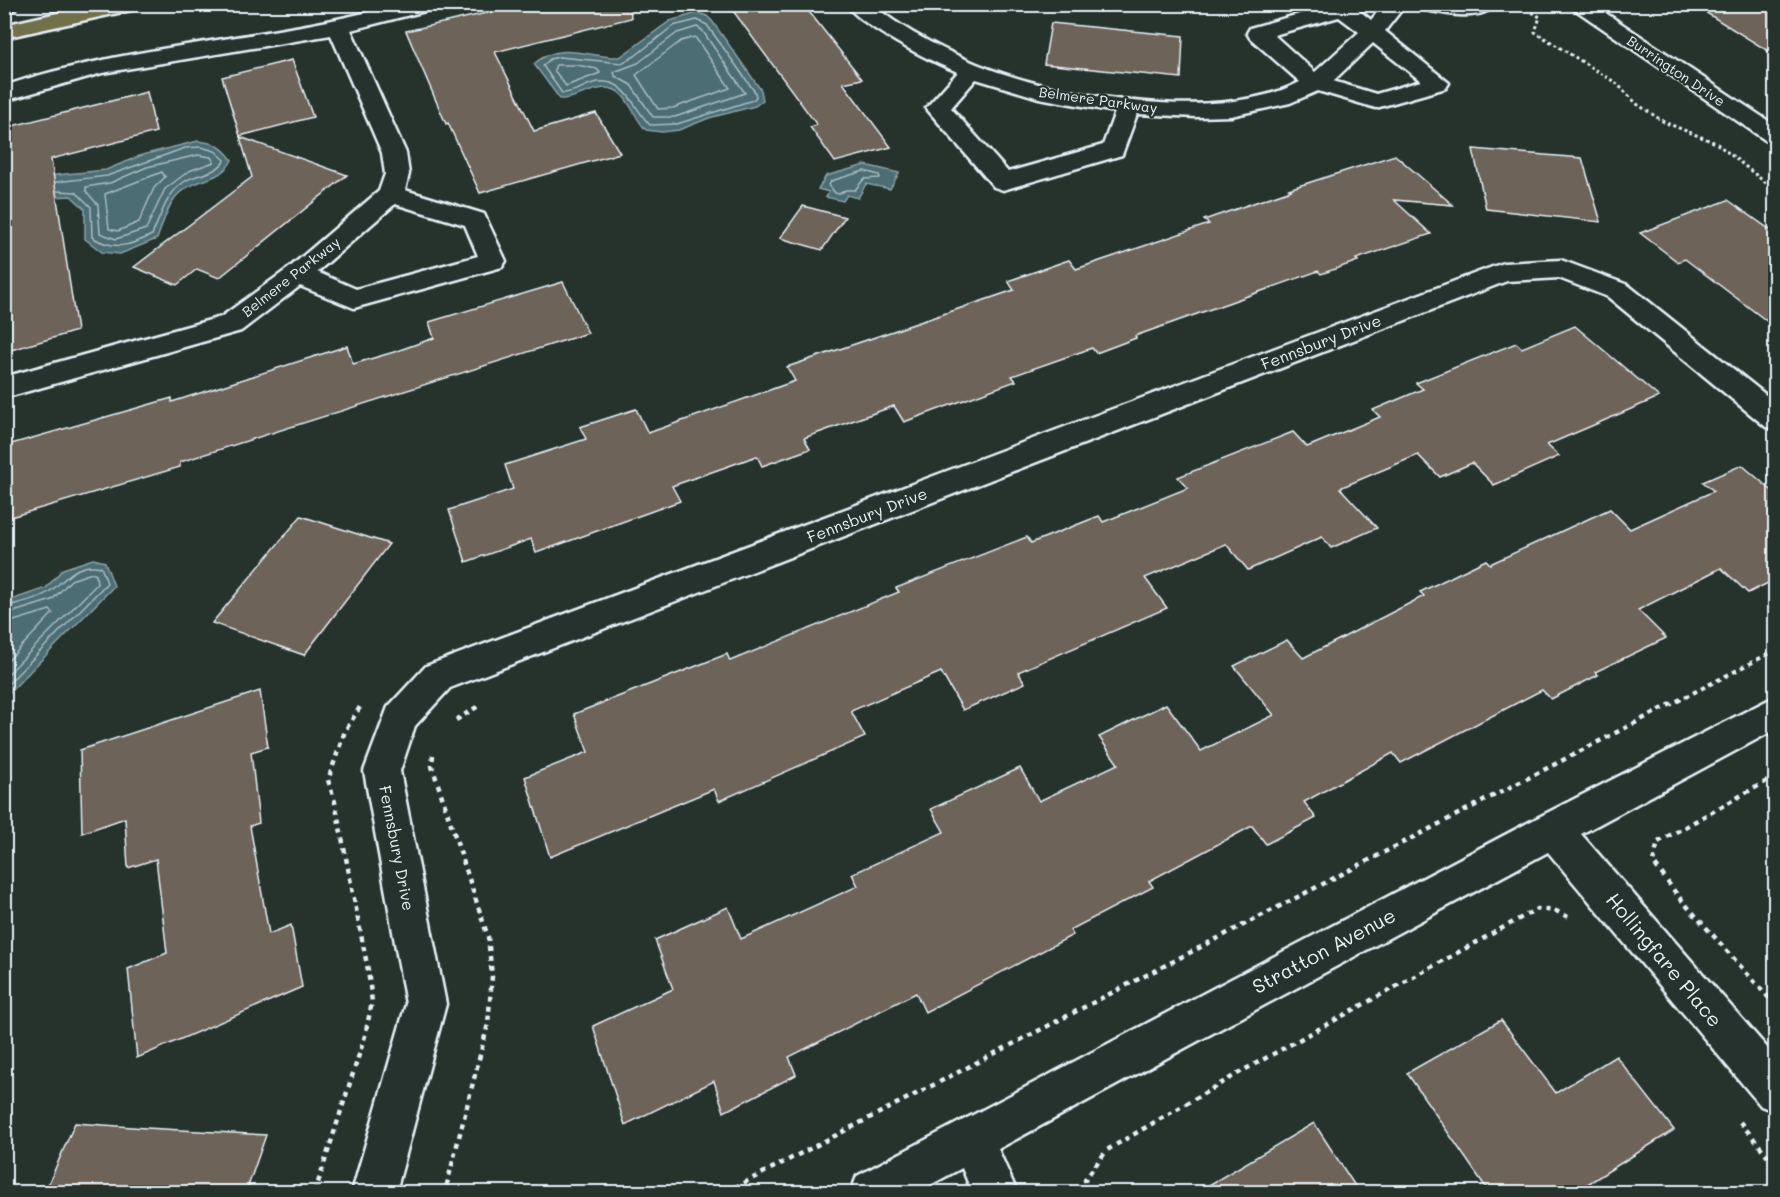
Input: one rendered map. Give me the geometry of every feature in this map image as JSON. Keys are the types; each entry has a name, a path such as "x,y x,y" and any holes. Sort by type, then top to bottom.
{"main road":[{"path":"4,32 128,4"}],"street":[{"path":"4,94 35,82 124,60 271,39 338,26 425,4"},
{"name":"Belmere Parkway","path":"856,4 881,24 918,47 971,71 1018,88 1128,107 1202,111 1253,108 1301,91 1347,57 1396,4"},
{"path":"1429,4 1465,10 1485,4"},
{"name":"Burrington Drive","path":"1584,6 1776,137"},
{"path":"1343,9 1438,83 1376,101 1313,82 1258,33 1343,9"},
{"path":"298,274 354,299 493,261 475,220 391,194 397,174 394,153 338,26"},
{"path":"971,71 938,108 1003,182 1113,150 1128,107"},
{"name":"Belmere Parkway","path":"4,388 231,324 298,274 391,194"},
{"name":"Fennsbury Drive","path":"374,1192 426,1004 382,771 400,718 438,677 1504,272 1561,269 1618,291 1776,419"},
{"name":"Stratton Avenue","path":"873,1192 1776,711"},
{"name":"Hollingfare Place","path":"1552,830 1776,1091"},
{"path":"971,1140 995,1192"}],"path":[{"path":"1527,9 1540,17 1535,32 1616,82 1637,104 1664,122 1716,143 1776,191"},
{"path":"726,1192 1776,650"},
{"path":"453,723 479,705 490,701"},
{"path":"315,1192 364,1036 372,1002 368,970 328,780 345,731 363,702"},
{"path":"434,745 432,766 488,937 492,976 488,1024 445,1192"},
{"path":"1776,776 1658,842 1653,862 1678,896 1776,1006"},
{"path":"1086,1192 1086,1179 1107,1150 1244,1070 1537,909 1556,911 1572,918"},
{"path":"1738,1120 1776,1166"}],"water":[{"path":"697,13 707,16 712,21 761,90 763,100 755,106 709,118 679,130 662,132 646,130 622,95 615,90 599,89 560,99 534,64 554,53 564,52 620,57 670,21"},
{"path":"198,141 218,146 225,151 232,160 227,168 213,177 188,187 174,199 157,239 120,254 102,252 85,239 85,209 71,196 17,199 47,176 106,170 142,155"},
{"path":"865,165 899,173 890,189 866,184 858,198 847,195 843,201 826,197 829,192 818,189 826,176"},
{"path":"93,559 105,562 114,586 5,697 5,602 46,588 63,569"}],"building":[{"path":"527,4 630,4 631,18 495,52 534,131 596,113 620,153 480,193 448,123 446,124 406,31"},
{"path":"728,4 803,4 862,79 843,83 891,147 835,162 810,127 817,125"},
{"path":"1692,4 1776,4 1776,56"},
{"path":"1051,23 1183,36 1181,78 1044,64"},
{"path":"292,60 313,117 240,136 222,77"},
{"path":"147,92 156,132 51,159 77,331 4,352 4,128"},
{"path":"240,137 347,175 219,278 197,269 177,285 134,267 252,177"},
{"path":"1473,149 1582,158 1601,222 1486,209"},
{"path":"1395,155 1453,205 1394,200 1431,234 1356,259 1358,261 1321,274 1318,271 1135,336 1136,338 1096,353 1092,348 1012,376 1016,381 904,422 894,406 804,438 810,449 762,466 757,456 672,486 680,501 536,553 531,539 466,562 449,510 513,489 505,465 586,439 580,427 636,409 648,433 795,381 787,367 1014,290 1008,281 1069,260 1076,269 1209,224 1204,220 1291,190 1289,189"},
{"path":"1728,200 1776,234 1776,328 1685,259 1678,262 1640,233"},
{"path":"803,206 845,217 822,250 780,238"},
{"path":"563,282 588,333 180,462 180,467 4,519 4,446 172,398 172,402 347,346 353,364 394,352 434,338 429,322"},
{"path":"1575,326 1659,397 1547,445 1559,456 1494,485 1472,463 1440,477 1418,455 1340,488 1377,528 1331,548 1322,537 1248,570 1226,544 1145,578 1167,608 1018,672 1025,683 963,710 941,672 851,711 865,737 719,801 714,789 550,857 525,777 588,752 574,714 727,654 730,661 899,592 896,588 1027,537 1031,543 1099,516 1103,522 1188,488 1178,477 1293,432 1307,447 1380,417 1373,410 1423,389 1416,383 1516,343 1522,348"},
{"path":"1742,465 1776,494 1776,579 1748,593 1721,568 1638,610 1666,638 1595,672 1598,675 1551,699 1542,690 1401,763 1393,753 1304,802 1316,818 1266,844 1252,826 1149,881 1153,887 1070,930 1073,935 925,1012 916,993 789,1057 796,1075 724,1112 714,1081 625,1125 593,1026 673,989 655,940 728,907 741,939 858,886 852,874 944,832 931,809 1020,768 1039,801 1118,764 1099,737 1166,704 1201,751 1274,715 1234,666 1287,640 1303,658 1424,596 1420,592 1486,560 1490,564 1610,509 1630,529 1714,491 1703,482"},
{"path":"301,516 389,544 304,655 212,623"},
{"path":"260,691 268,747 251,752 259,823 250,826 269,934 291,925 302,987 137,1058 128,969 167,953 156,859 128,868 125,818 82,833 80,750"},
{"path":"1501,1020 1556,1093 1616,1056 1674,1130 1575,1192 1489,1192 1407,1073"},
{"path":"75,1123 266,1135 246,1192 45,1192"},
{"path":"1314,1123 1359,1192 1197,1192"}]}
